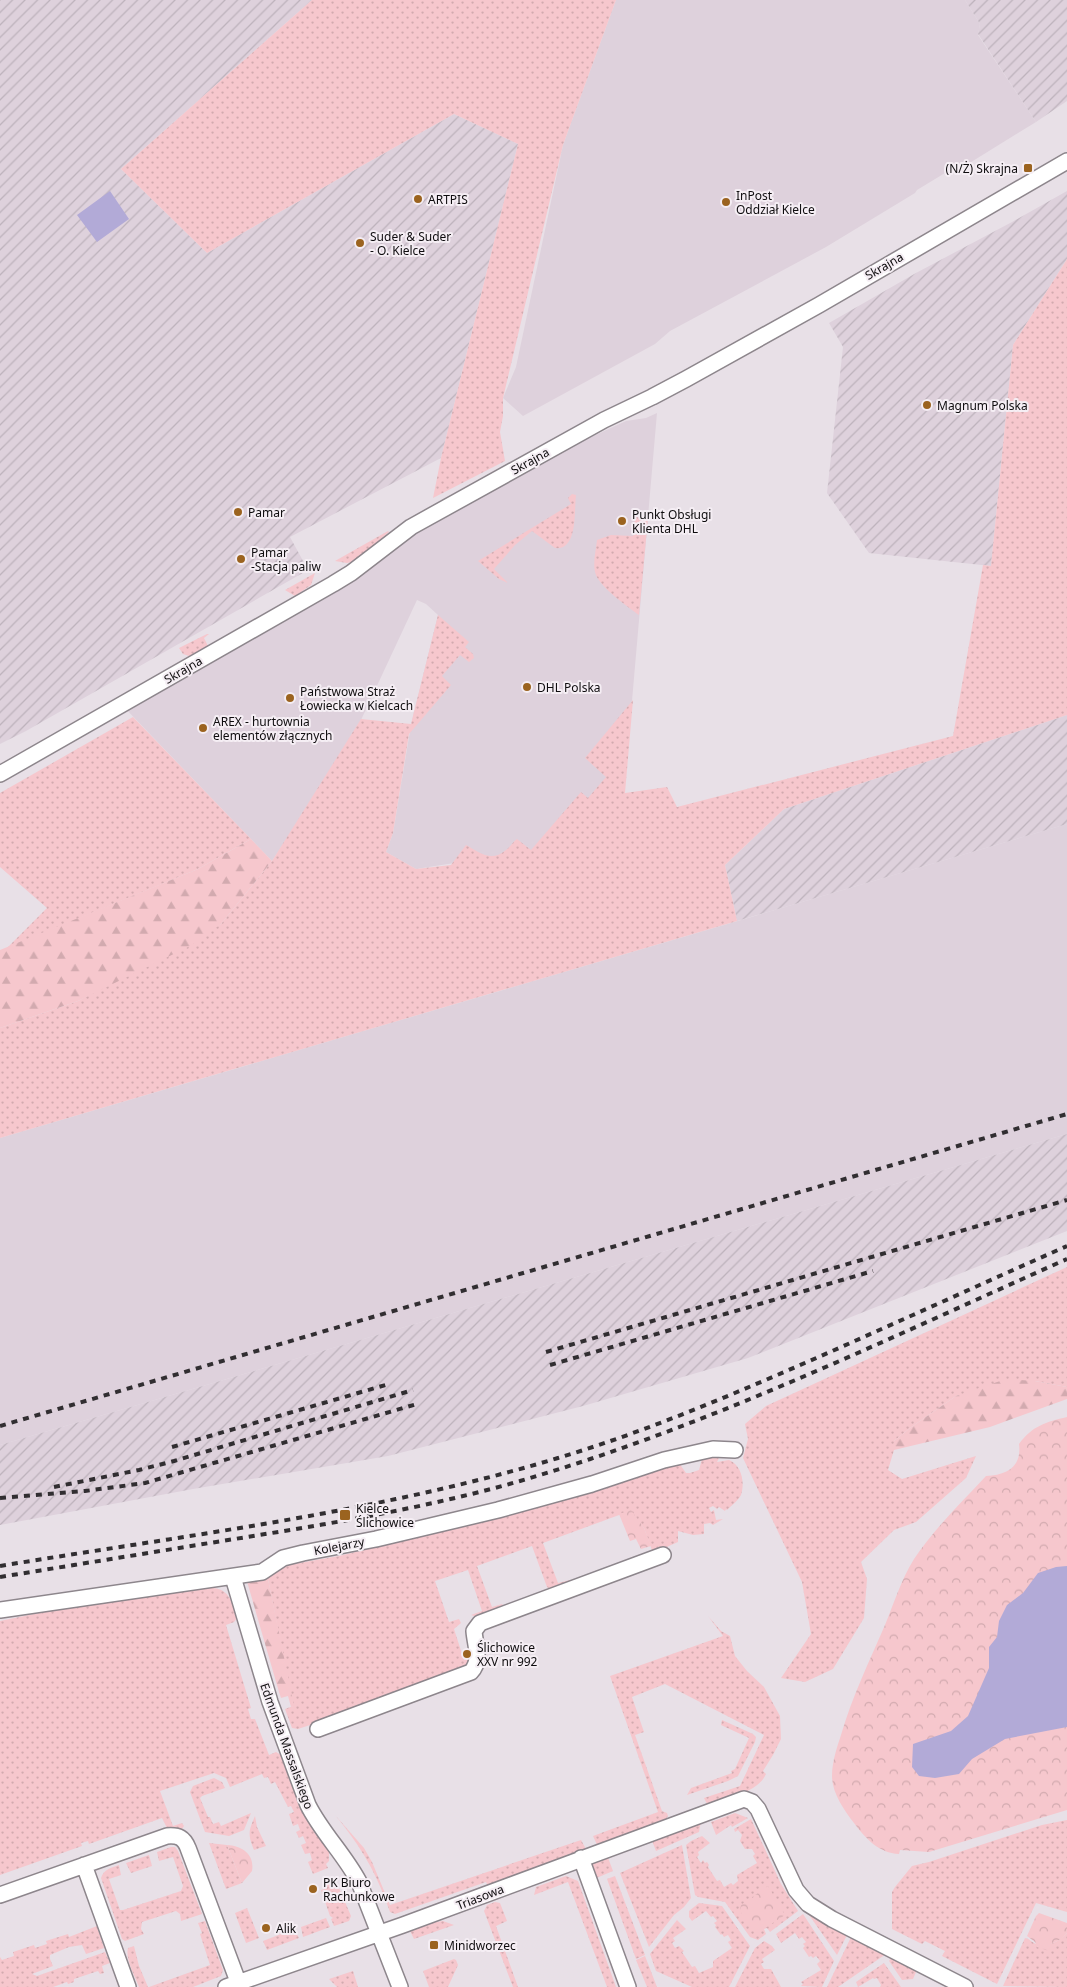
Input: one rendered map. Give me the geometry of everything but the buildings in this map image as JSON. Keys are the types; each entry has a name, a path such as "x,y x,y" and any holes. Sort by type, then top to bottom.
{"street":[{"name":"Skrajna","path":"0,774 333,584 351,573 411,527 604,420 652,398 819,305 1067,160"},
{"name":"Kolejarzy","path":"0,1610 262,1572 283,1558 302,1553 376,1539 535,1501 664,1460 713,1449 735,1450"},
{"path":"318,1729 472,1672 477,1659 474,1631 480,1623 663,1555"},
{"name":"Edmunda Massalskiego","path":"233,1577 270,1702 308,1805 352,1869 400,1987"},
{"name":"Triasowa","path":"235,1985 732,1802 749,1799 755,1805 796,1890 808,1904 832,1919 964,1987"},
{"path":"0,1895 167,1836 185,1839 235,1985"},
{"path":"581,1858 628,1987"},
{"path":"84,1865 128,1987"}],"shaded area":[{"path":"0,0 312,0 121,169 207,253 454,114 518,144 441,458 290,537 308,570 0,744"},
{"name":"InPost Oddział Kielce","path":"616,0 965,0 980,24 978,35 1036,122 947,177 945,173 826,247 670,331 655,344 523,416 503,398 516,367 563,145"},
{"path":"965,0 1067,0 1067,101 1036,122 978,34 980,24"},
{"path":"110,191 129,219 97,242 77,215"},
{"path":"1067,191 1067,259 1013,345 991,566 869,553 827,493 843,347 829,323 916,273"},
{"path":"657,413 624,793 550,848 416,869 386,852 393,833 411,725 438,615 426,604 417,600 361,720 272,861 122,705 395,538 563,450 626,421 646,418"},
{"path":"1067,715 1067,824 737,921 725,865 784,809"},
{"path":"1067,824 1067,1134 0,1445 0,1138"},
{"path":"1067,1134 1067,1231 748,1358 583,1406 388,1456 193,1489 0,1525 0,1445"},
{"path":"1067,1566 1067,1727 1005,1739 972,1759 959,1774 935,1778 919,1776 912,1767 913,1744 951,1731 968,1716 989,1668 989,1647 997,1637 999,1621 1007,1605 1023,1593 1038,1573 1056,1567"}],"green space":[{"path":"312,0 616,0 563,145 503,398 503,416 500,432 505,461 433,498 441,458 518,144 454,114 207,253 121,169"},
{"path":"1067,259 1067,715 784,809 725,865 737,921 0,1138 0,1028 78,1001 221,924 272,861 361,719 411,724 438,615 469,642 465,647 473,654 474,658 469,662 460,655 442,676 451,685 409,734 393,833 386,852 416,869 451,865 466,845 485,855 495,856 501,854 517,839 531,850 581,792 588,798 606,777 585,758 633,700 625,793 667,787 677,807 953,736 983,565 991,566 1013,345"},
{"path":"572,494 576,495 575,520 568,543 562,547 555,548 532,531 515,545 494,569 508,583 499,579 478,561 571,504 568,498"},
{"path":"635,517 648,518 639,615 603,586 596,575 594,567 597,540 611,535 633,536"},
{"path":"388,531 355,561 347,563 335,561"},
{"path":"315,573 311,585 295,596 285,590"},
{"path":"209,634 204,638 208,646 189,656 183,654 179,648"},
{"path":"133,717 251,839 198,869 7,948 47,908 0,867 0,793"},
{"path":"251,839 272,861 221,924 190,946 78,1001 0,1028 0,950 198,869"},
{"path":"1067,1267 1067,1387 1035,1381 956,1396 894,1441 894,1450 888,1470 902,1479 976,1456 966,1478 916,1522 894,1530 861,1562 867,1579 864,1618 833,1669 805,1682 781,1678 811,1634 802,1582 743,1458 748,1439 745,1424 766,1406"},
{"path":"1006,1379 1035,1381 1067,1387 1067,1399 990,1427 894,1450 894,1441 956,1396"},
{"path":"1067,1417 1067,1810 929,1852 900,1850 899,1854 885,1851 868,1840 846,1813 834,1789 832,1776 836,1750 850,1707 905,1575 930,1537 986,1476 1000,1474 1012,1468 1018,1459 1019,1444 1029,1433 1046,1423"},
{"path":"720,1456 717,1462 729,1460 740,1470 742,1480 741,1495 725,1511 719,1507 717,1509 713,1506 709,1508 711,1512 714,1510 716,1520 723,1519 713,1525 710,1523 704,1524 704,1534 693,1535 678,1531 678,1542 653,1553 644,1528 630,1511 543,1543 558,1583 570,1580 550,1589 547,1587 532,1546 477,1566 492,1607 503,1605 477,1617 471,1615 482,1611 468,1570 435,1581 449,1622 459,1619 461,1623 454,1629 464,1660 471,1657 467,1666 316,1723 298,1729 292,1728 285,1709 293,1706 267,1574 288,1565 339,1556 531,1509 607,1488 679,1463 686,1473 690,1473 699,1470 702,1459"},
{"path":"631,1510 644,1528 651,1546 641,1549 636,1539 630,1541 619,1514"},
{"path":"267,1574 294,1706 291,1707 288,1696 281,1698 246,1578"},
{"path":"204,1588 223,1591 233,1605 237,1618 234,1622 226,1625 251,1708 248,1709 251,1719 255,1719 269,1755 276,1752 281,1755 301,1810 314,1832 329,1851 329,1861 326,1864 328,1868 313,1874 308,1862 312,1860 310,1853 305,1854 301,1845 306,1843 303,1836 299,1838 296,1832 300,1830 298,1824 293,1826 289,1814 294,1812 291,1806 288,1807 275,1782 271,1784 268,1777 264,1778 262,1774 230,1787 226,1778 214,1773 160,1791 173,1826 182,1823 184,1826 182,1829 167,1828 162,1818 89,1844 88,1841 81,1843 82,1846 0,1875 0,1621 58,1609"},
{"path":"708,1616 721,1631 730,1636 735,1656 764,1687 780,1716 781,1739 763,1771 766,1774 756,1786 749,1790 708,1806 704,1798 740,1786 764,1735 665,1684 632,1697 644,1732 635,1735 662,1811 667,1813 668,1816 665,1820 598,1847 593,1836 658,1812 610,1676 723,1636"},
{"path":"722,1720 753,1734 756,1737 755,1742 738,1776 687,1795 691,1788 732,1773 731,1771 735,1769 749,1738 721,1725"},
{"path":"214,1778 222,1782 225,1788 200,1798 208,1817 210,1817 213,1824 219,1822 221,1826 251,1813 244,1830 229,1836 205,1832 190,1792 193,1786"},
{"path":"735,1813 748,1818 732,1827 731,1825 716,1835 711,1822"},
{"path":"335,1815 364,1848 390,1905 581,1840 586,1849 488,1886 486,1882 395,1914 390,1912 374,1872 361,1850"},
{"path":"255,1816 257,1827 266,1846 254,1850 250,1833"},
{"path":"751,1819 781,1884 798,1911 770,1932 767,1928 764,1929 766,1934 758,1940 750,1937 725,1902 695,1895 686,1845 702,1836 710,1843 698,1852 699,1855 697,1857 701,1863 703,1860 705,1863 707,1862 717,1881 720,1880 724,1887 731,1883 733,1885 738,1881 737,1875 757,1863 752,1849 745,1849 740,1841 742,1835 738,1830 735,1832 734,1829"},
{"path":"1067,1820 1067,1912 1036,1903 997,1984 942,1956 945,1951 925,1941 922,1944 892,1929 892,1892 912,1866 1042,1825"},
{"path":"701,1821 699,1832 656,1851 651,1838"},
{"path":"209,1843 227,1845 242,1883 226,1889"},
{"path":"227,1845 242,1849 251,1860 252,1871 242,1883"},
{"path":"682,1845 691,1898 674,1915 649,1947 620,1873"},
{"path":"175,1847 178,1851 202,1914 181,1921 180,1914 176,1911 142,1922 141,1929 144,1934 125,1941 122,1939 101,1878 102,1875 108,1869 119,1865 121,1875 109,1879 120,1910 181,1891 183,1886 173,1857 159,1861 157,1852"},
{"path":"149,1855 152,1866 131,1873 126,1863"},
{"path":"607,1855 613,1871 594,1879 593,1863"},
{"path":"566,1876 578,1881 616,1987 607,1987 568,1882 534,1895 536,1887"},
{"path":"615,1876 645,1955 636,1959 607,1879"},
{"path":"336,1881 351,1916 349,1921 334,1926 331,1919 333,1918 330,1916 321,1890 325,1889 324,1886"},
{"path":"768,1886 785,1915 756,1934 740,1911 741,1905"},
{"path":"495,1902 500,1903 507,1921 496,1926 518,1987 513,1987 484,1911 487,1905"},
{"path":"699,1903 722,1906 750,1946 729,1987 692,1987 656,1971 650,1954 677,1920 686,1929 673,1938 675,1941 672,1943 675,1948 679,1946 684,1951 682,1952 692,1967 695,1966 699,1973 713,1967 713,1961 732,1948 728,1942 731,1940 728,1935 724,1937 715,1927 714,1923 717,1921 713,1916 711,1917 706,1911 692,1921 689,1917 689,1911"},
{"path":"247,1908 259,1938 246,1943 235,1913"},
{"path":"807,1912 848,1933 837,1955"},
{"path":"1039,1913 1067,1923 1067,1933 1061,1939 1051,1944 1049,1951 1037,1947 1035,1942 1027,1936"},
{"path":"803,1914 834,1961 822,1987 801,1986 803,1984 801,1982 821,1970 817,1964 820,1961 816,1956 813,1958 809,1957 803,1948 805,1946 803,1944 806,1942 802,1937 799,1939 795,1933 781,1943 776,1934"},
{"path":"326,1918 330,1927 303,1937 301,1927"},
{"path":"205,1921 223,1970 221,1976 193,1987 149,1987 210,1965 198,1923"},
{"path":"443,1921 454,1925 414,1939 410,1931 430,1923"},
{"path":"97,1926 104,1948 86,1954 82,1945 69,1947 50,1955 53,1966 32,1974 37,1976 105,1952 110,1963 102,1966 104,1973 100,1974 98,1971 74,1979 74,1982 68,1984 67,1982 53,1987 0,1987 0,1957 2,1960 14,1956 13,1952 34,1945 35,1948 47,1944 46,1941 68,1934 69,1937"},
{"path":"294,1929 299,1938 267,1950 263,1941"},
{"path":"1067,1933 1067,1987 1003,1986 1025,1938 1036,1944 1044,1945 1061,1939"},
{"path":"852,1935 886,1954 838,1987 827,1987"},
{"path":"764,1941 775,1950 762,1959 764,1962 761,1964 764,1969 771,1969 781,1987 735,1987 755,1948"},
{"path":"134,1946 139,1966 148,1987 139,1987 131,1968 127,1952 128,1948"},
{"path":"645,1956 657,1987 647,1987 636,1960"},
{"path":"892,1956 914,1967 916,1972 913,1979 902,1980 889,1961"},
{"path":"454,1959 458,1965 448,1987 429,1987 423,1971"},
{"path":"884,1963 901,1987 880,1987 881,1985 877,1978 873,1978 858,1987 856,1982"},
{"path":"353,1971 358,1987 337,1987 329,1979"}],"railway":[{"path":"0,1426 1067,1114"},
{"path":"546,1352 1067,1200"},
{"path":"0,1566 211,1533 351,1508 420,1494 558,1458 627,1435 729,1395 1067,1246"},
{"path":"0,1577 372,1516 447,1500 520,1481 590,1459 729,1408 865,1350 1067,1259"},
{"path":"550,1365 873,1271"},
{"path":"172,1447 389,1384"},
{"path":"54,1487 174,1461 413,1390"},
{"path":"0,1498 85,1491 145,1483 417,1404"}],"place":[{"name":"(N/Ż) Skrajna","path":"1028,168"},
{"name":"ARTPIS","path":"418,199"},
{"name":"InPost Oddział Kielce","path":"726,202"},
{"name":"Suder & Suder - O. Kielce","path":"360,243"},
{"name":"Magnum Polska","path":"927,405"},
{"name":"Pamar","path":"238,512"},
{"name":"Punkt Obsługi Klienta DHL","path":"622,521"},
{"name":"Pamar -Stacja paliw","path":"241,559"},
{"name":"DHL Polska","path":"527,687"},
{"name":"Państwowa Straż Łowiecka w Kielcach","path":"290,698"},
{"name":"AREX - hurtownia elementów złącznych","path":"203,728"},
{"name":"Kielce Ślichowice","path":"345,1515"},
{"name":"Ślichowice XXV nr 992","path":"467,1654"},
{"name":"PK Biuro Rachunkowe","path":"313,1889"},
{"name":"Alik","path":"266,1928"},
{"name":"Minidworzec","path":"434,1945"}]}
